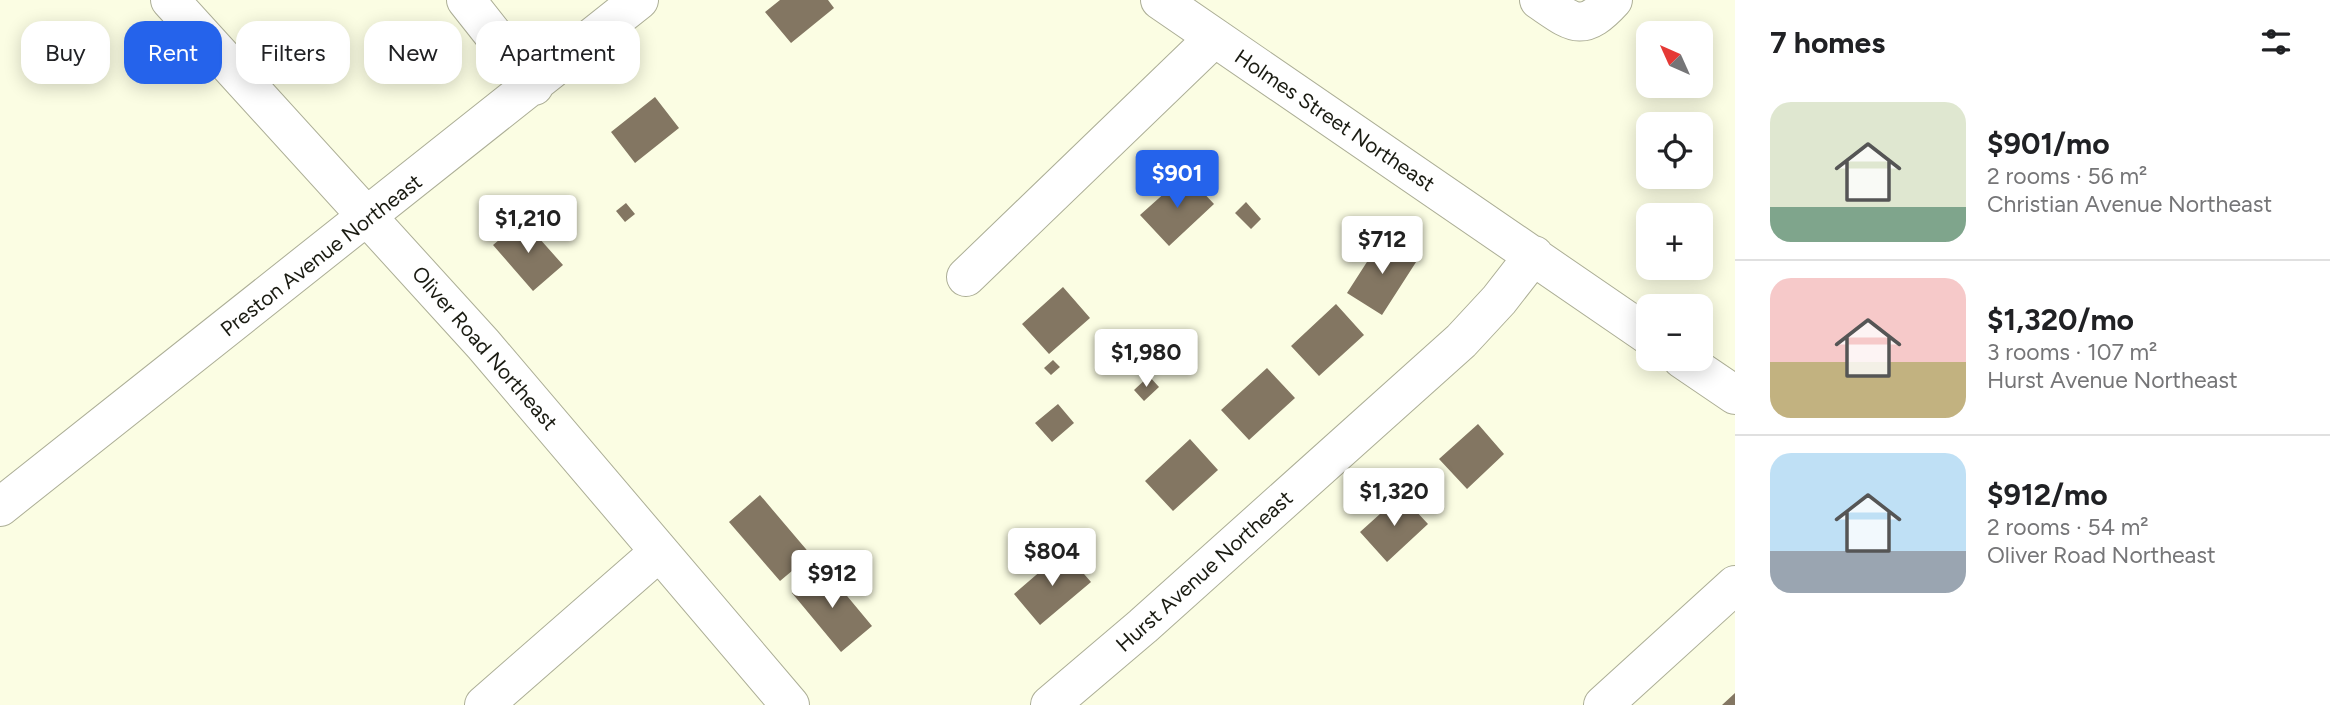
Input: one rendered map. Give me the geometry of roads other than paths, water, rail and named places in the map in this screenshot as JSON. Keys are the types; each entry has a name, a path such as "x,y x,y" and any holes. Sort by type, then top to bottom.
{"street":[{"name":"Oliver Road Northeast","path":"170,0 483,344 790,705"},
{"path":"466,0 534,86"},
{"name":"Preston Avenue Northeast","path":"0,507 369,217 639,0"},
{"name":"Holmes Street Northeast","path":"1160,0 1636,327"},
{"path":"1539,0 1571,21 1580,23 1599,16 1613,0"},
{"path":"966,277 1214,38"},
{"name":"Hurst Avenue Northeast","path":"1050,705 1154,617 1461,341 1534,255"},
{"path":"1700,371 1735,395"},
{"path":"484,705 659,552"},
{"path":"1603,705 1735,585"}]}
